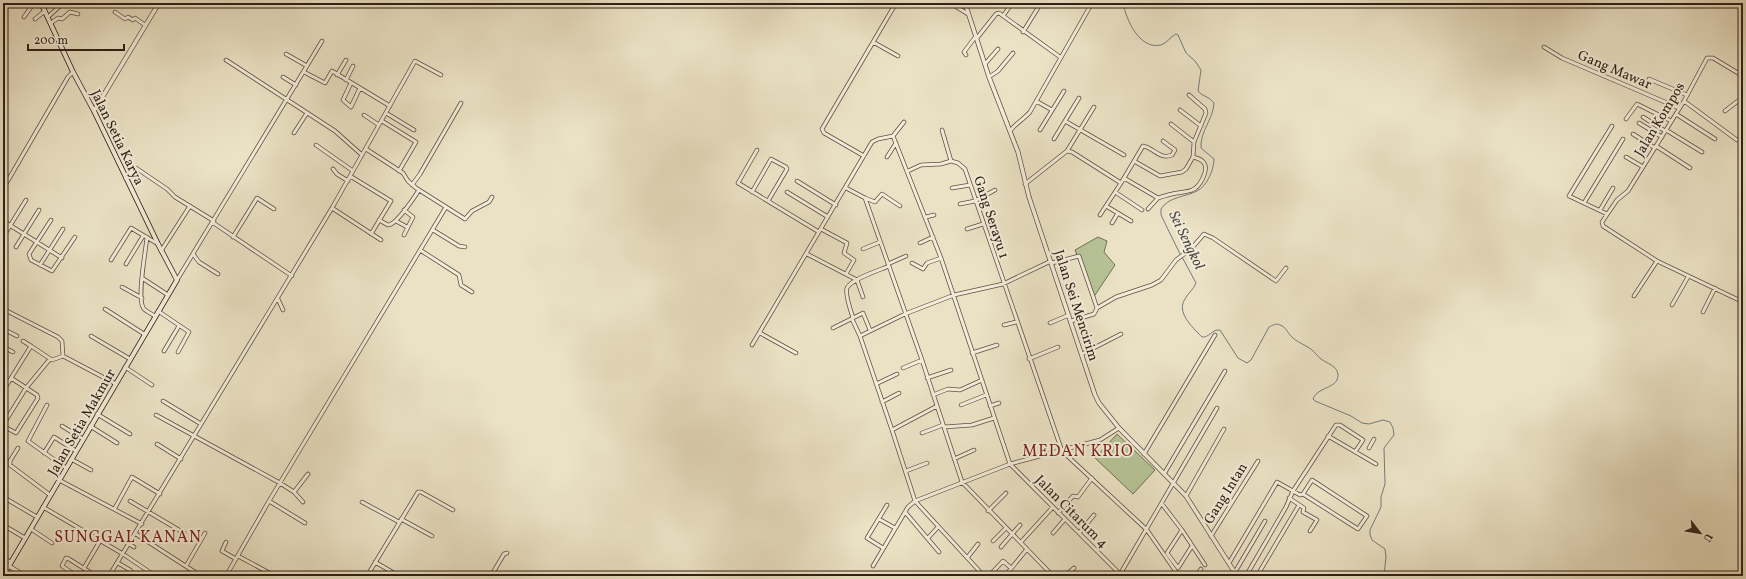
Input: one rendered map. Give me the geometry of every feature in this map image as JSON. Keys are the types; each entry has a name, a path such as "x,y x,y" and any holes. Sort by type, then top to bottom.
{"main road":[{"name":"Jalan Setia Karya","path":"41,3 51,23 71,75 94,111 161,251 177,280"},
{"name":"Jalan Setia Makmur","path":"3,576 177,280"}],"street":[{"path":"24,17 34,3"},
{"path":"48,17 63,3"},
{"path":"94,111 159,3"},
{"path":"864,156 824,133 822,130 896,3"},
{"path":"950,3 968,14"},
{"name":"Jalan Sei Mencirim","path":"965,3 989,77 1018,152 1029,197 1095,394 1105,412 1119,428 1186,496 1238,576"},
{"path":"1003,16 1012,3"},
{"path":"1023,32 1041,3"},
{"path":"1010,131 1017,123 1025,118 1036,101 1092,3"},
{"path":"35,19 45,11"},
{"path":"51,23 58,18 62,19 70,12 78,14"},
{"path":"115,12 125,19 128,17 133,20 135,18 145,25"},
{"path":"966,55 964,52 998,13 1060,57"},
{"path":"177,280 322,41"},
{"path":"873,42 898,56"},
{"name":"Gang Mawar","path":"1544,47 1562,58 1679,108"},
{"path":"985,64 998,49"},
{"path":"989,77 998,71 1013,53"},
{"path":"286,54 307,66"},
{"name":"Jalan Kompos","path":"1657,261 1603,226 1602,222 1617,200 1628,191 1684,101 1708,57 1713,58 1743,76"},
{"path":"226,60 335,131 362,155"},
{"path":"337,75 346,60"},
{"path":"111,576 201,424 292,276 348,181 415,61 441,75"},
{"path":"346,80 353,66"},
{"path":"304,72 324,83 332,71 390,106"},
{"path":"3,189 71,75"},
{"path":"284,77 296,84"},
{"path":"1649,79 1687,95"},
{"path":"351,83 343,100 351,107 360,88"},
{"path":"1040,130 1064,91"},
{"path":"1134,161 1163,176 1182,172 1186,169 1193,157 1194,142 1206,111 1189,95"},
{"path":"1725,111 1743,97"},
{"path":"1054,139 1078,98"},
{"path":"1036,101 1052,110"},
{"path":"1684,101 1738,140"},
{"path":"412,185 420,174 461,103"},
{"path":"1626,119 1637,104 1671,121"},
{"path":"1025,184 1067,151 1094,107"},
{"path":"1180,110 1201,126"},
{"path":"294,133 307,113"},
{"path":"386,113 414,130"},
{"path":"1676,114 1715,139"},
{"path":"364,115 379,125"},
{"path":"1643,117 1702,152"},
{"path":"382,121 416,142 399,171"},
{"path":"1065,121 1124,156"},
{"path":"752,345 864,156 875,140 893,136 904,122"},
{"path":"1639,123 1662,136"},
{"path":"1171,124 1194,142"},
{"path":"1607,214 1569,196 1612,126"},
{"path":"908,171 921,165 941,164 951,161 942,130"},
{"path":"1633,134 1690,168"},
{"path":"893,136 941,258 1010,464"},
{"path":"1584,203 1624,139"},
{"path":"1100,215 1143,146 1162,157 1172,156 1175,150 1164,141"},
{"path":"887,156 896,142"},
{"path":"316,145 353,171"},
{"path":"366,149 399,171 419,190 465,219 472,211 489,202 492,197"},
{"path":"757,150 738,181 740,184 820,230 847,243 844,253 854,260 846,274"},
{"path":"1067,151 1072,152 1121,183"},
{"path":"1148,210 1158,198 1174,193 1192,191 1195,189 1205,171 1205,164 1193,157"},
{"path":"1626,157 1643,167"},
{"path":"752,192 771,159 786,167 787,169 768,201"},
{"name":"Gang Serayu 1","path":"951,161 958,163 965,169 1016,322 1062,451"},
{"path":"126,179 134,168 136,168 167,189 175,197 292,276"},
{"path":"333,169 337,174 348,181"},
{"path":"350,176 391,200 371,234"},
{"path":"1124,178 1158,198"},
{"path":"796,181 836,205"},
{"path":"952,188 970,185"},
{"path":"846,188 875,202 882,194 900,206"},
{"path":"1600,210 1613,188"},
{"path":"379,220 390,226 413,200 419,190"},
{"path":"960,204 975,201 995,190"},
{"path":"787,192 828,217"},
{"path":"1115,192 1142,210"},
{"path":"234,236 257,198 274,209"},
{"path":"865,198 922,360 962,482 988,511 1021,542 1053,576"},
{"path":"3,237 26,200"},
{"path":"161,251 190,206"},
{"path":"1106,206 1131,221"},
{"path":"226,576 269,501 446,207"},
{"path":"332,208 381,240"},
{"path":"16,247 39,210"},
{"path":"404,210 413,216 404,236"},
{"path":"1112,223 1118,213"},
{"path":"926,217 934,215"},
{"path":"51,220 29,257 31,260 52,272 75,237"},
{"path":"3,221 62,258"},
{"path":"396,221 407,227"},
{"path":"968,228 983,224"},
{"path":"111,260 130,228 158,244"},
{"path":"40,265 63,229"},
{"path":"433,230 459,246 465,247"},
{"path":"1071,321 1094,314 1097,308 1116,297 1152,286 1161,280 1180,256 1186,252 1202,235 1205,234 1276,281 1286,268"},
{"path":"126,264 143,236"},
{"path":"920,243 933,237"},
{"path":"147,238 142,278 142,298 144,309 155,316"},
{"path":"863,249 880,242"},
{"path":"420,250 458,274 461,285 472,292"},
{"path":"193,254 199,262 218,274"},
{"path":"807,254 857,280 863,297"},
{"path":"906,256 857,280 847,288 849,304 915,501 984,576"},
{"path":"860,336 906,314 954,295 1003,284 1052,262 1079,256 1097,308"},
{"path":"912,263 923,269 927,263 941,258"},
{"path":"1634,296 1657,261 1743,302"},
{"path":"1672,305 1688,277"},
{"path":"142,278 168,296"},
{"path":"122,288 142,298"},
{"path":"1703,312 1715,288"},
{"path":"278,299 282,310"},
{"path":"3,309 61,339 64,356"},
{"path":"105,309 144,334"},
{"path":"158,311 189,333 178,352"},
{"path":"832,328 863,313 870,330"},
{"path":"1050,323 1069,315"},
{"path":"1004,325 1016,322"},
{"path":"164,351 179,326"},
{"path":"3,328 17,336"},
{"path":"760,333 796,354"},
{"path":"1082,354 1121,334"},
{"path":"1144,454 1215,335"},
{"path":"91,336 130,359"},
{"path":"23,341 50,359 64,356 116,384"},
{"path":"972,353 997,345"},
{"path":"3,391 31,346"},
{"path":"3,347 13,352"},
{"path":"1029,359 1058,347"},
{"path":"11,378 26,388 37,394 38,398 16,432 3,425 26,388 50,359"},
{"path":"903,368 922,360"},
{"path":"125,368 152,385"},
{"path":"928,378 951,370"},
{"path":"1164,474 1225,371"},
{"path":"876,384 898,374"},
{"path":"933,395 948,389 960,390 982,380"},
{"path":"882,402 899,394"},
{"path":"961,405 986,395"},
{"path":"163,401 201,424"},
{"path":"990,406 999,403"},
{"path":"47,405 28,441 44,454 66,468"},
{"path":"892,430 937,406"},
{"path":"1120,575 1217,408"},
{"path":"97,414 130,434"},
{"path":"156,415 280,483 294,492 303,502"},
{"path":"922,433 943,426 976,424 994,418"},
{"path":"1246,576 1286,507 1293,491 1328,436 1338,425 1371,444"},
{"path":"62,426 83,439"},
{"path":"90,426 117,442"},
{"path":"873,566 905,512 915,501 1010,464 1100,440 1119,428"},
{"path":"1186,496 1224,429"},
{"path":"1328,436 1376,464"},
{"path":"44,454 54,437 76,451"},
{"path":"1369,448 1374,439"},
{"path":"1355,452 1363,440"},
{"path":"157,444 181,458"},
{"path":"18,448 10,464 50,495"},
{"path":"954,459 974,450"},
{"path":"1062,451 1147,530 1179,576"},
{"path":"72,459 91,470"},
{"name":"Gang Intan","path":"1211,536 1258,461"},
{"path":"906,471 927,463"},
{"name":"Jalan Citarum 4","path":"1010,464 1120,575"},
{"path":"294,492 308,474"},
{"path":"115,508 132,477 160,494"},
{"path":"1058,513 1073,496 1078,497 1092,478"},
{"path":"59,480 115,508 142,524"},
{"path":"1229,563 1277,482 1293,491 1303,494 1358,529 1367,516 1312,480 1303,494"},
{"path":"367,576 415,495 419,491 453,510"},
{"path":"988,511 1006,493"},
{"path":"3,497 37,517"},
{"path":"1289,498 1304,509 1303,512 1317,520 1310,531"},
{"path":"130,501 184,533"},
{"path":"269,501 305,523"},
{"path":"362,502 432,536"},
{"path":"1162,504 1182,530 1205,565"},
{"path":"883,548 867,538 888,505"},
{"path":"1257,576 1299,505"},
{"path":"43,507 123,554 151,573"},
{"path":"1021,542 1052,508"},
{"path":"905,512 939,552"},
{"path":"1079,533 1094,515"},
{"path":"879,519 895,528"},
{"path":"1053,533 1065,519"},
{"path":"1235,572 1265,521"},
{"path":"3,525 25,538"},
{"path":"1001,546 1020,525"},
{"path":"928,538 938,527"},
{"path":"993,541 1006,528"},
{"path":"31,529 52,543"},
{"path":"1182,530 1167,553 1178,568 1192,546"},
{"path":"186,566 205,533"},
{"path":"136,534 201,576"},
{"path":"84,568 100,541"},
{"path":"226,542 222,551 236,559"},
{"path":"129,544 134,547"},
{"path":"967,558 978,544"},
{"path":"1005,576 1027,549"},
{"path":"491,576 504,554 507,553"},
{"path":"238,556 275,576"},
{"path":"3,558 24,576"},
{"path":"76,576 62,566 66,558 96,576"},
{"path":"989,576 1003,561 1011,568"},
{"path":"118,562 130,570 135,576"},
{"path":"376,562 393,574 399,576"},
{"path":"1065,576 1074,568"},
{"path":"1196,576 1201,569"},
{"path":"1173,576 1176,571"},
{"path":"308,573 313,576"}],"green space":[{"path":"1098,237 1107,241 1104,252 1115,265 1093,298 1075,250"},
{"path":"1117,434 1155,470 1133,494 1095,458"}],"waterway":[{"name":"Sei Sengkol","path":"1123,3 1127,17 1135,32 1146,43 1161,45 1176,34 1178,35 1186,53 1195,61 1201,70 1198,91 1214,103 1201,142 1201,148 1214,159 1213,168 1207,182 1201,189 1172,200 1161,209 1161,215 1180,254"},
{"name":"Sei Sengkol","path":"1182,257 1196,283 1185,299 1182,309 1186,319 1202,337 1220,330 1238,358 1247,363 1251,360 1269,327 1279,324 1285,328 1298,342 1312,350 1321,359 1336,369 1338,375 1337,380 1335,383 1319,392 1313,399 1315,401 1351,416 1362,423 1369,424 1383,420 1390,422 1394,435 1384,448 1385,484 1381,497 1381,507 1370,530 1372,540 1385,549 1386,557 1384,576"}],"district":[{"name":"MEDAN KRIO","path":"1078,450"},
{"name":"SUNGGAL KANAN","path":"128,536"}]}
